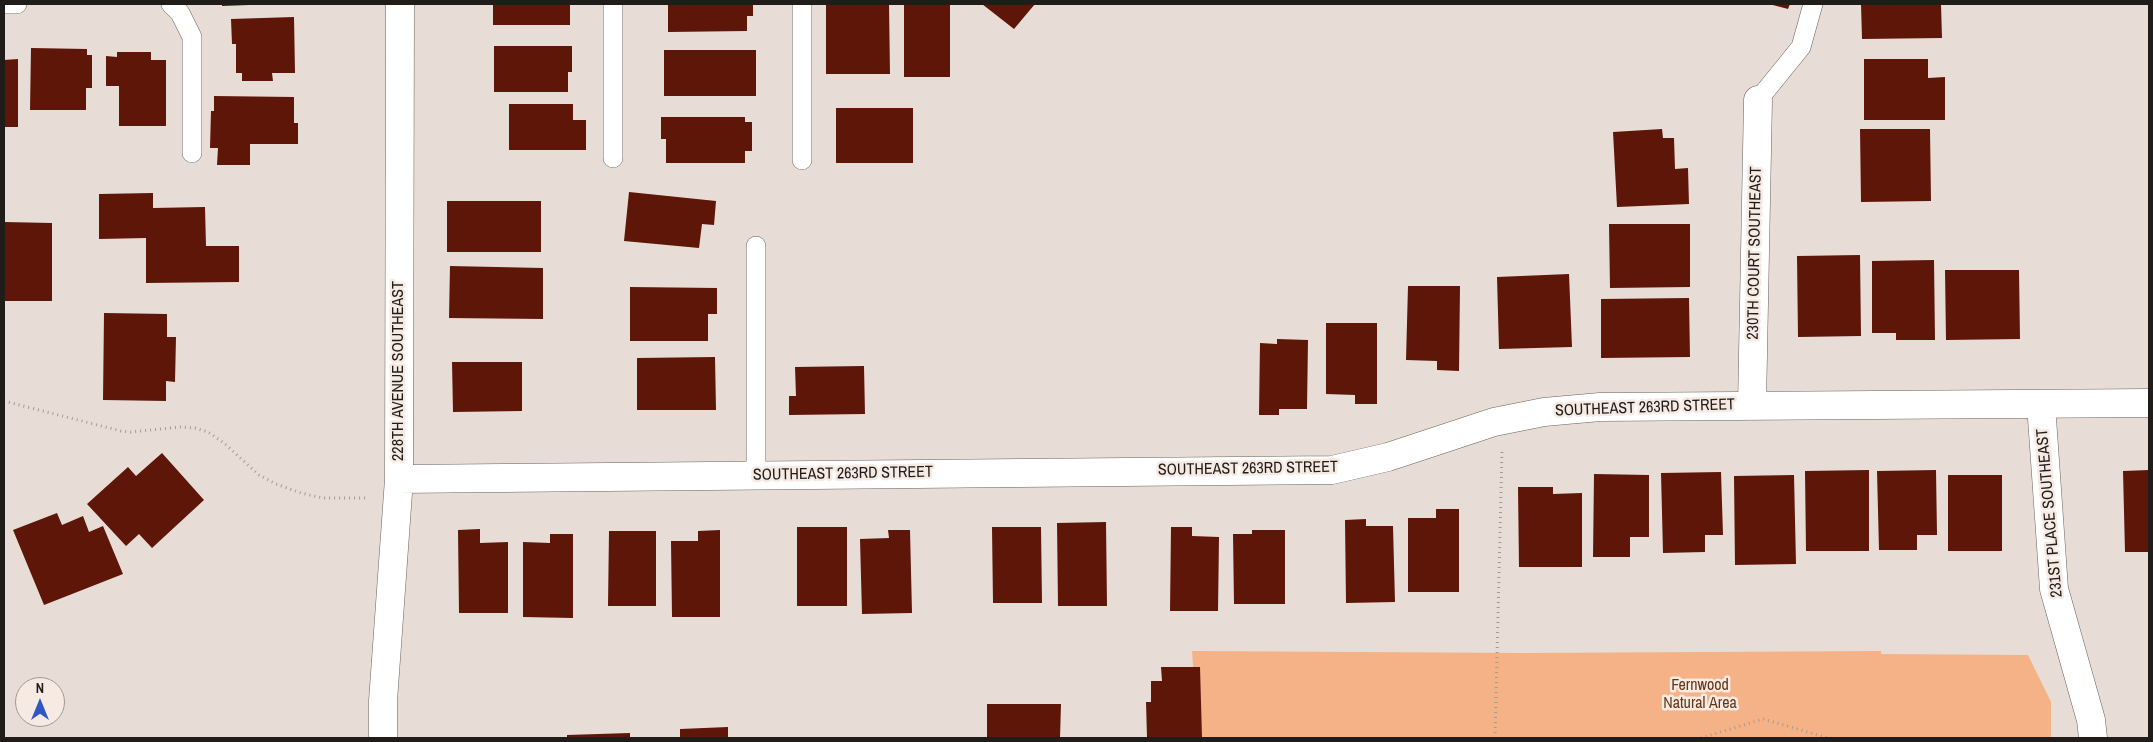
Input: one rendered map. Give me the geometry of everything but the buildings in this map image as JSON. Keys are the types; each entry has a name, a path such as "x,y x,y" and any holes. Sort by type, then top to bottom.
{"street":[{"name":"228TH AVENUE SOUTHEAST","path":"383,738 383,701 399,488 400,4"},
{"name":"230TH COURT SOUTHEAST","path":"1752,405 1758,100"},
{"name":"SOUTHEAST 263RD STREET","path":"399,488 756,475 1332,470 1388,456 1502,421 1544,412 1600,407 2149,403"},
{"name":"231ST PLACE SOUTHEAST","path":"2041,404 2054,589 2091,720 2092,738"}],"lane":[{"path":"4,4 17,4"},
{"path":"171,4 180,13 192,37 192,153"},
{"path":"613,4 613,158"},
{"path":"802,4 802,160"},
{"path":"1758,100 1801,47 1813,4"},
{"path":"756,246 756,475"}],"path":[{"path":"4,401 121,431 131,432 181,427 195,428 208,432 224,443 259,475 301,494 323,498 399,488"},
{"path":"1496,738 1502,421"},
{"path":"1701,738 1763,719 1828,738"}],"green space":[{"name":"Fernwood Natural Area","path":"1192,651 1525,653 1881,651 1881,654 2028,655 2051,702 2051,738 1198,738"}]}
